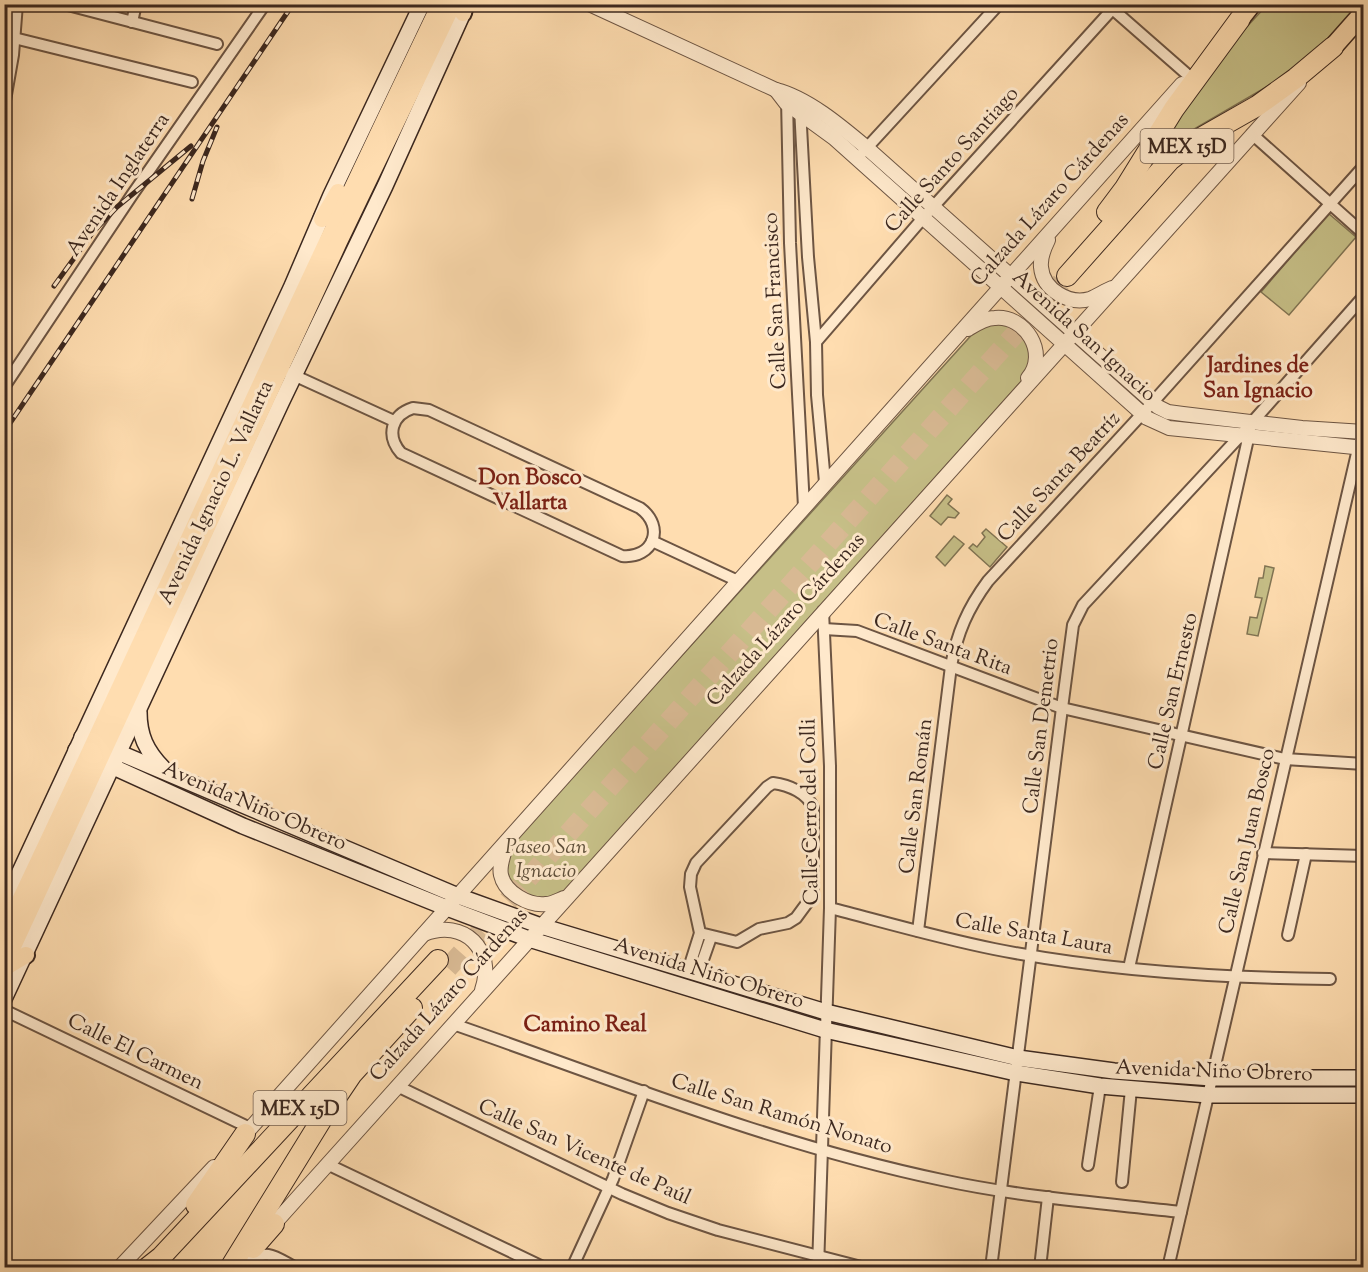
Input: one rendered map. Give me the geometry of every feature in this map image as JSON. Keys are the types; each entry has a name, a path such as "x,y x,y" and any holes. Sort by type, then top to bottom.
{"highway":[{"name":"Calzada Lázaro Cárdenas","path":"1246,12 1174,109 1125,188 1063,273 1170,160 1192,143 1257,106 1296,78 1333,47 1364,12"},
{"name":"Calzada Lázaro Cárdenas","path":"154,1262 443,964 352,1074 325,1114 239,1266"},
{"path":"154,1262 248,1131"},
{"path":"239,1266 274,1224"}],"main road":[{"path":"8,4 9,36"},
{"name":"Avenida Ignacio L. Vallarta","path":"4,999 26,956 97,751 292,286 331,195 422,4"},
{"path":"413,38 429,4"},
{"name":"Avenida Ignacio L. Vallarta","path":"4,967 177,566 340,210 440,4"},
{"name":"Avenida Ignacio L. Vallarta","path":"4,934 288,372 462,7"},
{"path":"322,219 384,104"},
{"path":"286,327 292,286"},
{"name":"Avenida Ignacio L. Vallarta","path":"4,906 97,751 139,709 288,372"},
{"path":"139,709 139,726 144,743 151,756 169,774"},
{"name":"Avenida Niño Obrero","path":"97,751 169,774 458,896 541,926 826,1012 1017,1066 1100,1086 1131,1089 1208,1095 1364,1095"},
{"name":"Avenida Niño Obrero","path":"97,751 243,826 447,908 529,939 825,1030 1017,1066 1212,1078 1364,1078"},
{"path":"4,967 26,956"}],"street":[{"path":"4,106 9,36 17,4"},
{"path":"132,22 136,4"},
{"name":"Avenida Inglaterra","path":"4,387 132,195 265,4"},
{"name":"Avenida San Ignacio","path":"589,4 839,125 1153,402 1168,412 1252,422 1363,429"},
{"path":"857,158 999,4"},
{"path":"66,5 218,44"},
{"path":"1113,6 1189,76"},
{"name":"Calle Santo Santiago","path":"816,342 923,218 1113,6"},
{"name":"Calzada Lázaro Cárdenas","path":"118,1268 248,1131 290,1081 509,839 1246,12"},
{"path":"9,36 192,82"},
{"name":"Calzada Lázaro Cárdenas","path":"274,1224 1076,333 1252,134 1333,47"},
{"name":"Avenida San Ignacio","path":"790,100 1141,415 1169,428 1360,448"},
{"name":"Calle San Francisco","path":"790,100 816,342 825,482"},
{"name":"Calle San Francisco","path":"790,100 791,265 804,507"},
{"path":"1252,134 1364,234"},
{"name":"Calle Santa Beatríz","path":"951,666 963,621 988,581 1153,402 1364,166"},
{"path":"1051,232 1043,251 1041,267 1050,288 1060,296 1075,301 1090,299 1118,285"},
{"path":"791,265 801,263 808,258"},
{"name":"Calle San Demetrio","path":"991,1268 1062,708 1073,625 1077,614 1091,596 1244,436 1252,422 1364,296"},
{"path":"960,333 982,321 995,318 1010,319 1030,336 1036,347 1036,361 1032,374 994,418 993,424"},
{"path":"288,372 394,421"},
{"path":"798,395 818,395"},
{"path":"413,408 429,410 630,503 647,513 652,520 654,528 652,542 638,555 622,555 408,457 395,446 392,439 394,421 398,415 413,408"},
{"name":"Calle San Juan Bosco","path":"1168,1268 1363,429"},
{"name":"Calle San Ernesto","path":"1129,968 1182,736 1244,436"},
{"path":"652,542 738,581"},
{"name":"Calle Cerro del Colli","path":"818,1262 830,908 830,766 824,611"},
{"name":"Calle Santa Rita","path":"824,629 857,631 1062,708 1285,759 1364,764"},
{"name":"Calle San Román","path":"918,931 951,666"},
{"path":"693,972 705,935 690,887 691,874 696,863 773,783 804,795 810,800 813,808 813,887 808,903 796,918 788,923 759,929 737,942 705,935"},
{"path":"509,839 501,862 500,875 505,885 516,895 531,903 549,904 567,897"},
{"path":"1263,853 1364,856"},
{"path":"1288,935 1306,854"},
{"name":"Calle Santa Laura","path":"830,908 992,949 1031,956 1235,978 1330,979"},
{"path":"423,934 435,929 447,928 462,933 474,942 486,962 487,977 482,992"},
{"name":"Calle El Carmen","path":"4,1010 248,1131"},
{"name":"Calle San Ramón Nonato","path":"453,1024 747,1128 821,1151 941,1180 1001,1191 1181,1212"},
{"name":"Calle San Vicente de Paúl","path":"397,1086 608,1188 668,1213 818,1262 865,1268"},
{"path":"1088,1165 1100,1086"},
{"path":"1122,1182 1131,1089"},
{"path":"572,1268 608,1188 644,1090"},
{"path":"327,1164 545,1268"},
{"path":"1040,1268 1048,1197"},
{"path":"239,1266 256,1255 268,1254 296,1268"}],"green space":[{"path":"1267,5 1358,5 1326,41 1290,73 1172,142 1165,137 1242,32"},
{"path":"1328,213 1356,237 1289,315 1261,292"},
{"name":"Paseo San Ignacio","path":"999,320 1023,333 1034,354 1025,377 559,897 531,901 508,884 504,861 507,849 977,329"},
{"path":"947,495 952,499 948,504 959,513 955,518 948,517 941,525 930,516"},
{"path":"986,529 1007,547 990,567 969,548 973,544 977,547 985,537 982,533"},
{"path":"954,536 964,544 945,566 936,557"},
{"path":"1265,566 1274,568 1258,636 1247,634 1250,617 1257,618 1262,598 1255,597 1259,578 1263,578"}],"tunnel":[{"path":"388,95 409,47"},
{"path":"448,968 1067,276"}],"railway":[{"path":"4,432 293,4"},
{"path":"192,199 203,161 217,127"},
{"path":"54,286 93,232 117,207 191,146"}],"district":[{"name":"Jardines de San Ignacio","path":"1258,376"},
{"name":"Don Bosco Vallarta","path":"530,488"},
{"name":"Camino Real","path":"585,1023"}]}
